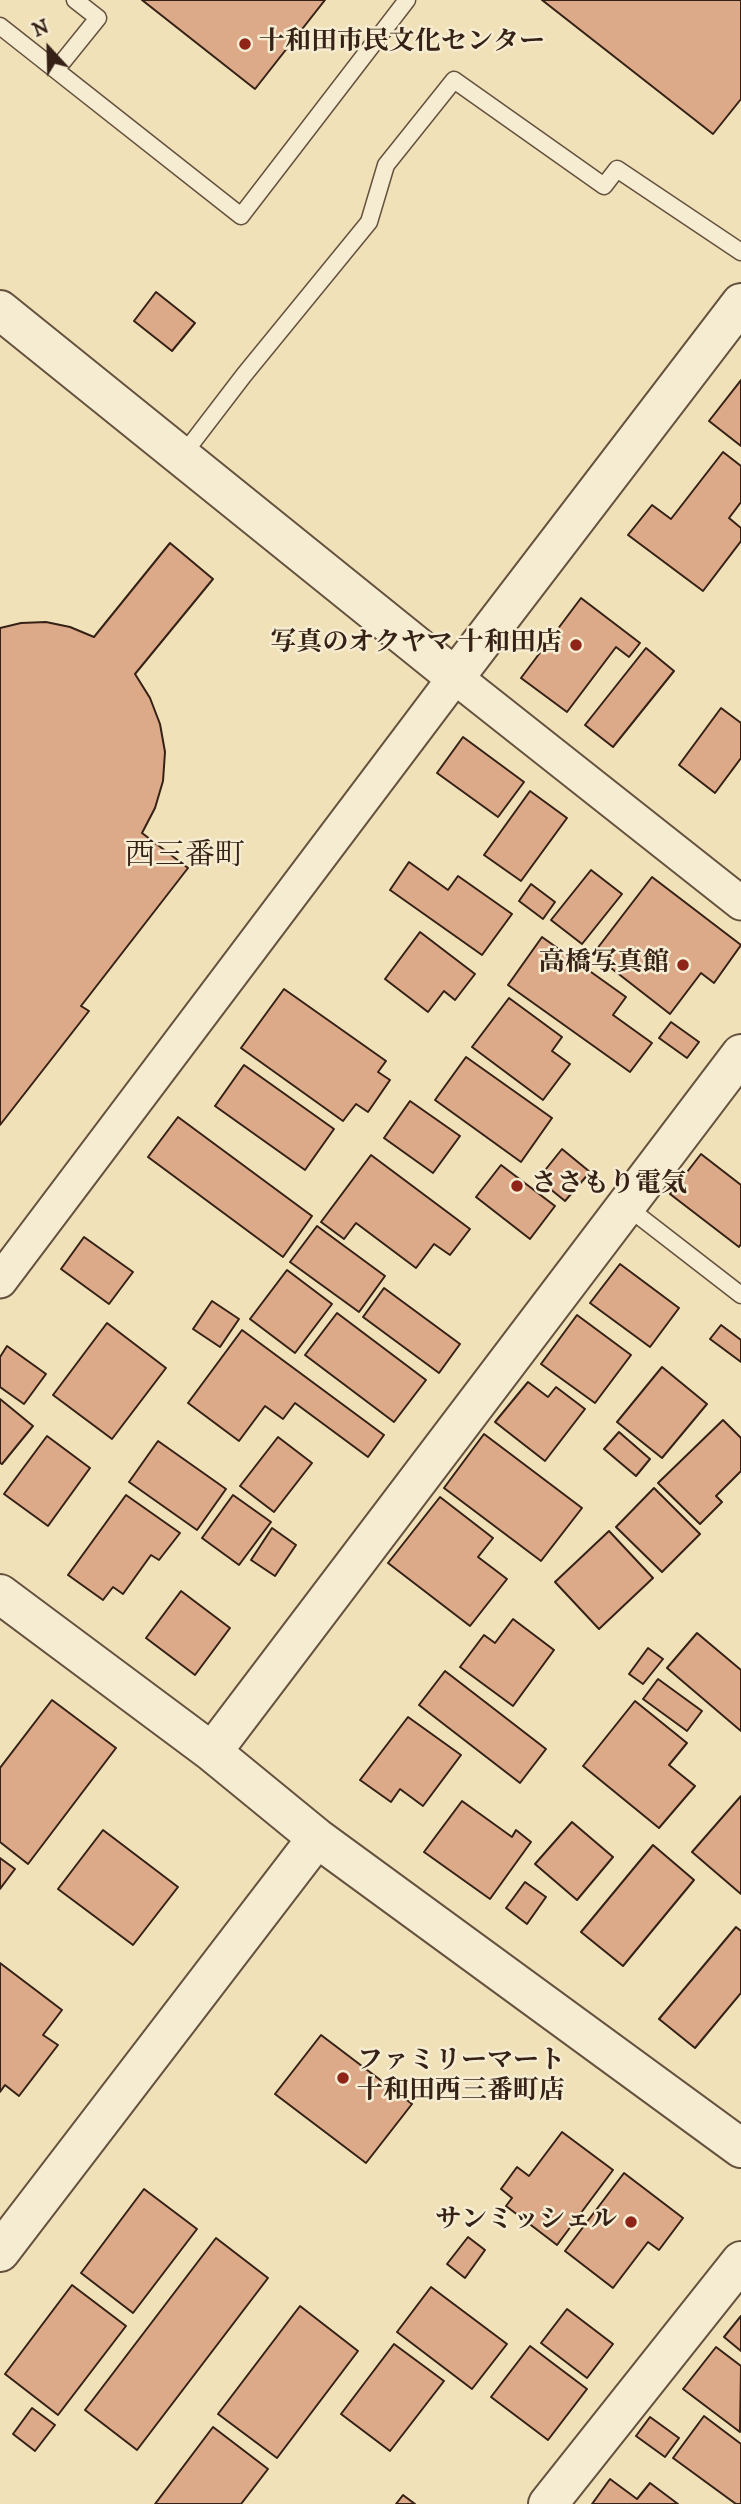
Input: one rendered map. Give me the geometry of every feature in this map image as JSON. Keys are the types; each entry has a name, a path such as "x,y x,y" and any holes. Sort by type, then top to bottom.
{"street":[{"path":"0,1281 741,303"},
{"path":"0,310 455,677 741,903"},
{"path":"212,1752 741,1054"},
{"path":"0,1594 212,1752 317,1838 741,2148"},
{"path":"0,2252 317,1838"},
{"path":"548,2504 741,2261"}],"lane":[{"path":"56,70 97,18 75,0"},
{"path":"0,26 241,216 407,0"},
{"path":"182,457 243,375 369,222 386,165 454,79 604,186 617,169 741,252"},
{"path":"626,1206 741,1296"}],"building":[{"name":"十和田市民文化センター","path":"142,0 325,0 255,89"},
{"path":"542,0 741,0 741,99 713,134"},
{"path":"156,292 195,323 172,351 134,321"},
{"path":"741,380 741,446 709,421"},
{"path":"723,452 741,466 741,502 729,518 741,528 741,541 703,591 628,535 652,505 671,519"},
{"path":"170,543 213,579 135,674 150,698 160,724 165,752 163,781 155,808 142,833 188,868 81,1006 89,1011 0,1125 0,628 21,623 46,622 70,627 94,637"},
{"path":"581,598 640,643 629,657 616,647 567,712 521,678"},
{"path":"646,648 674,671 613,747 585,725"},
{"path":"721,708 741,723 741,758 715,793 679,765"},
{"path":"463,737 524,782 498,817 437,773"},
{"path":"530,791 567,818 521,881 484,855"},
{"path":"409,862 448,890 458,876 512,914 482,955 390,890"},
{"path":"591,870 622,894 582,944 551,920"},
{"path":"652,877 741,945 714,983 701,973 670,1014 593,954"},
{"path":"531,884 555,902 543,919 519,901"},
{"path":"420,932 475,974 455,1000 444,991 428,1012 385,979"},
{"path":"542,937 626,997 613,1015 652,1043 630,1072 508,985"},
{"path":"284,989 386,1061 378,1072 390,1080 368,1112 356,1104 343,1121 241,1048"},
{"path":"509,998 562,1037 552,1051 570,1064 543,1100 472,1047"},
{"path":"671,1022 699,1042 687,1058 659,1038"},
{"path":"466,1057 552,1118 521,1162 435,1100"},
{"path":"244,1065 334,1129 305,1170 215,1106"},
{"path":"410,1101 460,1136 433,1173 384,1138"},
{"path":"178,1117 312,1216 283,1257 148,1157"},
{"path":"562,1149 590,1172 565,1201 538,1179"},
{"path":"701,1154 741,1185 739,1247 670,1194"},
{"path":"371,1155 470,1229 450,1255 434,1244 416,1268 356,1223 344,1239 321,1222"},
{"path":"501,1165 555,1206 530,1239 476,1197"},
{"path":"317,1226 385,1276 359,1312 290,1262"},
{"path":"84,1237 133,1272 109,1304 61,1269"},
{"path":"620,1264 679,1308 650,1347 590,1303"},
{"path":"287,1270 332,1304 295,1353 250,1319"},
{"path":"384,1288 460,1344 439,1373 363,1317"},
{"path":"212,1301 239,1319 220,1347 193,1329"},
{"path":"337,1313 426,1380 394,1422 305,1355"},
{"path":"577,1315 631,1355 595,1403 541,1364"},
{"path":"107,1323 166,1368 112,1439 53,1395"},
{"path":"721,1325 741,1340 741,1362 710,1339"},
{"path":"242,1330 384,1435 368,1457 295,1403 283,1419 265,1406 239,1441 188,1403"},
{"path":"7,1346 46,1374 24,1404 0,1387 0,1357"},
{"path":"662,1367 707,1404 662,1458 617,1422"},
{"path":"528,1382 548,1397 556,1387 585,1409 545,1461 495,1422"},
{"path":"0,1399 33,1426 2,1464 0,1463"},
{"path":"723,1420 741,1438 741,1471 716,1496 722,1502 700,1524 658,1483"},
{"path":"619,1432 650,1459 636,1476 604,1449"},
{"path":"484,1434 582,1508 541,1561 444,1488"},
{"path":"47,1436 90,1468 48,1526 4,1494"},
{"path":"278,1437 312,1463 274,1512 240,1486"},
{"path":"158,1441 226,1489 197,1530 129,1482"},
{"path":"654,1488 700,1534 662,1572 616,1527"},
{"path":"126,1495 180,1533 159,1560 151,1555 123,1594 113,1587 103,1600 68,1575"},
{"path":"233,1495 271,1522 239,1565 202,1538"},
{"path":"440,1497 493,1538 478,1557 507,1579 470,1626 388,1563"},
{"path":"272,1528 296,1545 275,1576 251,1560"},
{"path":"609,1531 653,1578 599,1629 555,1582"},
{"path":"181,1591 230,1628 195,1675 146,1638"},
{"path":"513,1619 554,1650 513,1706 460,1667 484,1635 495,1643"},
{"path":"697,1633 741,1670 741,1731 667,1668"},
{"path":"648,1648 663,1659 643,1684 629,1674"},
{"path":"445,1671 546,1749 520,1783 419,1705"},
{"path":"658,1679 702,1711 687,1731 643,1699"},
{"path":"52,1700 116,1748 28,1864 0,1842 0,1768"},
{"path":"635,1701 687,1743 669,1765 695,1786 659,1828 583,1766"},
{"path":"408,1717 461,1755 423,1806 400,1789 391,1802 360,1780"},
{"path":"741,1796 741,1894 692,1852"},
{"path":"462,1801 512,1837 516,1830 531,1842 490,1899 424,1852"},
{"path":"572,1822 613,1857 577,1900 535,1864"},
{"path":"103,1830 178,1887 133,1945 58,1889"},
{"path":"653,1845 694,1880 623,1966 581,1932"},
{"path":"0,1858 15,1869 0,1889"},
{"path":"525,1882 546,1897 527,1924 506,1908"},
{"path":"736,1927 741,1931 741,1993 695,2048 659,2019"},
{"path":"0,1963 62,2010 43,2035 58,2045 19,2096 5,2085 0,2092"},
{"path":"321,2035 412,2104 366,2163 275,2094"},
{"path":"562,2132 613,2170 557,2245 506,2206 512,2198 501,2189 517,2167 529,2176"},
{"path":"624,2173 683,2218 659,2250 648,2242 613,2288 565,2251"},
{"path":"144,2189 197,2229 133,2313 81,2273"},
{"path":"468,2237 485,2250 465,2278 447,2264"},
{"path":"216,2238 268,2278 137,2450 85,2410"},
{"path":"72,2285 126,2326 58,2415 5,2374"},
{"path":"431,2287 507,2344 472,2389 397,2332"},
{"path":"300,2306 358,2351 277,2458 218,2414"},
{"path":"567,2309 613,2344 587,2378 541,2343"},
{"path":"741,2316 741,2351 724,2337"},
{"path":"394,2344 444,2381 390,2451 341,2414"},
{"path":"530,2346 587,2389 548,2440 491,2397"},
{"path":"716,2347 741,2366 740,2432 683,2389"},
{"path":"32,2408 55,2425 35,2451 13,2434"},
{"path":"704,2416 741,2444 741,2504 736,2504 673,2458"},
{"path":"650,2417 679,2438 665,2457 636,2436"},
{"path":"213,2427 268,2469 241,2504 155,2504"},
{"path":"610,2479 637,2499 650,2483 678,2504 592,2504"},
{"path":"403,2495 415,2504 396,2504"}],"place":[{"name":"十和田市民文化センター","path":"245,44"},
{"name":"写真のオクヤマ 十和田店","path":"576,645"},
{"name":"高橋写真館","path":"683,965"},
{"name":"ささもり電気","path":"517,1186"},
{"name":"ファミリーマート 十和田西三番町店","path":"343,2078"},
{"name":"サンミッシェル","path":"631,2222"}],"district":[{"name":"西三番町","path":"185,858"}]}
